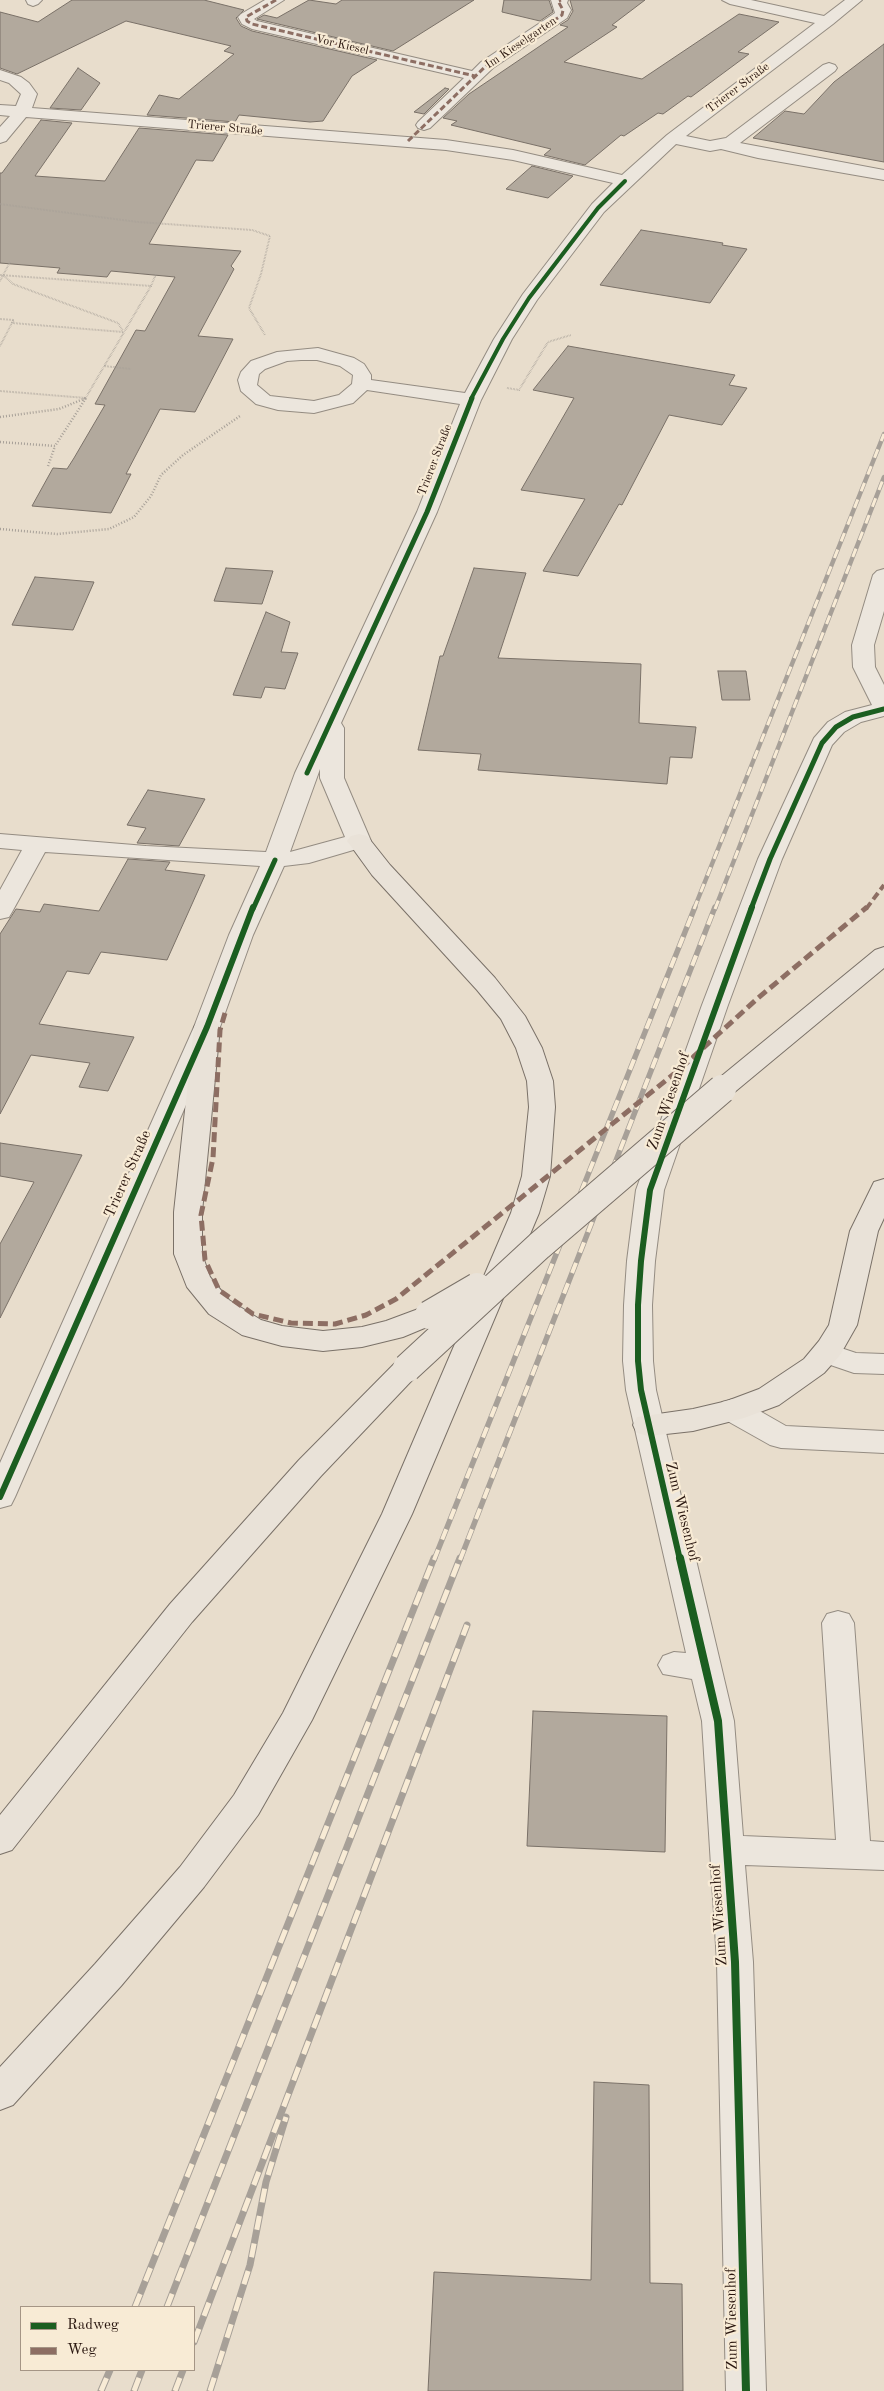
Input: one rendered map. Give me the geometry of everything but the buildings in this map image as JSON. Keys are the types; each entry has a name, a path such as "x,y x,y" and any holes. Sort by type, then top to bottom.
{"main road":[{"path":"0,2093 108,1975 192,1877 251,1796 296,1720 397,1514 525,1213 536,1176 542,1107 540,1081 529,1048 512,1016 486,984 381,870 359,841"},
{"path":"0,1840 181,1613 310,1468 407,1368 539,1246 722,1089 884,955"},
{"path":"207,1027 188,1212 188,1254 198,1280 219,1307 252,1328 282,1336 323,1341 362,1337 393,1330 429,1315 463,1296 539,1246"},
{"path":"648,1425 693,1420 734,1410 769,1396 792,1382 826,1353 844,1325 864,1231 884,1188"}],"street":[{"name":"Vor Kiesel","path":"276,0 246,17 247,21 252,24 475,76"},
{"name":"Im Kieselgarten","path":"424,125 487,65 562,15 563,10 557,0"},
{"path":"730,0 828,21"},
{"name":"Trierer Straße","path":"0,1497 207,1027 241,935 275,860 307,773 428,512 475,393 503,339 529,298 598,208 625,181 673,138 854,0"},
{"path":"673,138 710,146 731,142 829,68"},
{"path":"0,75 15,80 29,94 28,100 21,112 0,138"},
{"name":"Trierer Straße","path":"0,110 446,145 512,155 625,181"},
{"path":"722,144 758,153 884,175"},
{"path":"318,354 347,362 357,368 362,376 362,384 356,392 346,399 314,407 278,404 263,400 248,387 247,380 250,372 269,360 284,356 318,354"},
{"path":"362,384 475,393"},
{"name":"Zum Wiesenhof","path":"746,2391 735,1962 718,1722 690,1666 648,1425 638,1361 641,1261 650,1190 715,1005 770,859 822,743 836,727 853,716 884,708 864,667 863,646 884,574"},
{"name":"Trierer Straße","path":"336,711 330,746 332,778 347,817 359,841"},
{"path":"0,841 146,853 275,860 300,858 359,841"},
{"path":"0,912 37,844"},
{"path":"826,1353 854,1363 884,1364"},
{"path":"734,1410 781,1437 884,1442"},
{"path":"727,1850 869,1855 838,1623"}],"path":[{"path":"0,204 138,222 252,230 270,236 261,274 249,308 262,330 284,356"},
{"path":"0,281 1,275 10,262"},
{"path":"48,466 55,446 86,398 156,274"},
{"path":"1,275 150,286"},
{"path":"1,275 13,284 118,323 123,332"},
{"path":"0,319 14,320 0,346"},
{"path":"12,323 123,332"},
{"path":"475,393 519,390 548,342 571,334"},
{"path":"104,366 131,369"},
{"path":"0,391 86,398"},
{"path":"0,417 59,409 86,398"},
{"path":"0,529 57,534 109,529 118,525 134,517 151,496 161,475 183,455 263,400"},
{"path":"0,442 55,446"}],"railway":[{"path":"694,909 884,434"},
{"path":"715,909 884,477"},
{"path":"434,1560 695,907"},
{"path":"460,1560 715,907"},
{"path":"135,2306 434,1558"},
{"path":"167,2306 460,1558"},
{"path":"195,2339 467,1625"},
{"path":"210,2391 250,2265 266,2182 286,2117"},
{"path":"101,2391 110,2371"},
{"path":"134,2391 142,2371"},
{"path":"175,2391 183,2371"}],"marked path":[{"path":"276,0 246,17 247,21 252,24 475,76"},
{"path":"408,141 487,65 562,15 563,10 558,1 561,0"},
{"path":"225,1013 220,1030 213,1158 201,1215 205,1260 219,1290 253,1314 291,1323 335,1324 366,1315 396,1299 680,1069 758,998 868,907 884,885"}],"cycle path":[{"path":"307,773 427,512 471,400 503,339 529,298 560,256 598,208 625,181"},
{"path":"746,2391 735,1962 718,1721 641,1390 638,1361 638,1305 641,1261 650,1190 715,1005 770,859 822,743 836,727 853,717 884,709"},
{"path":"0,1497 207,1027 241,935 275,860"}]}
